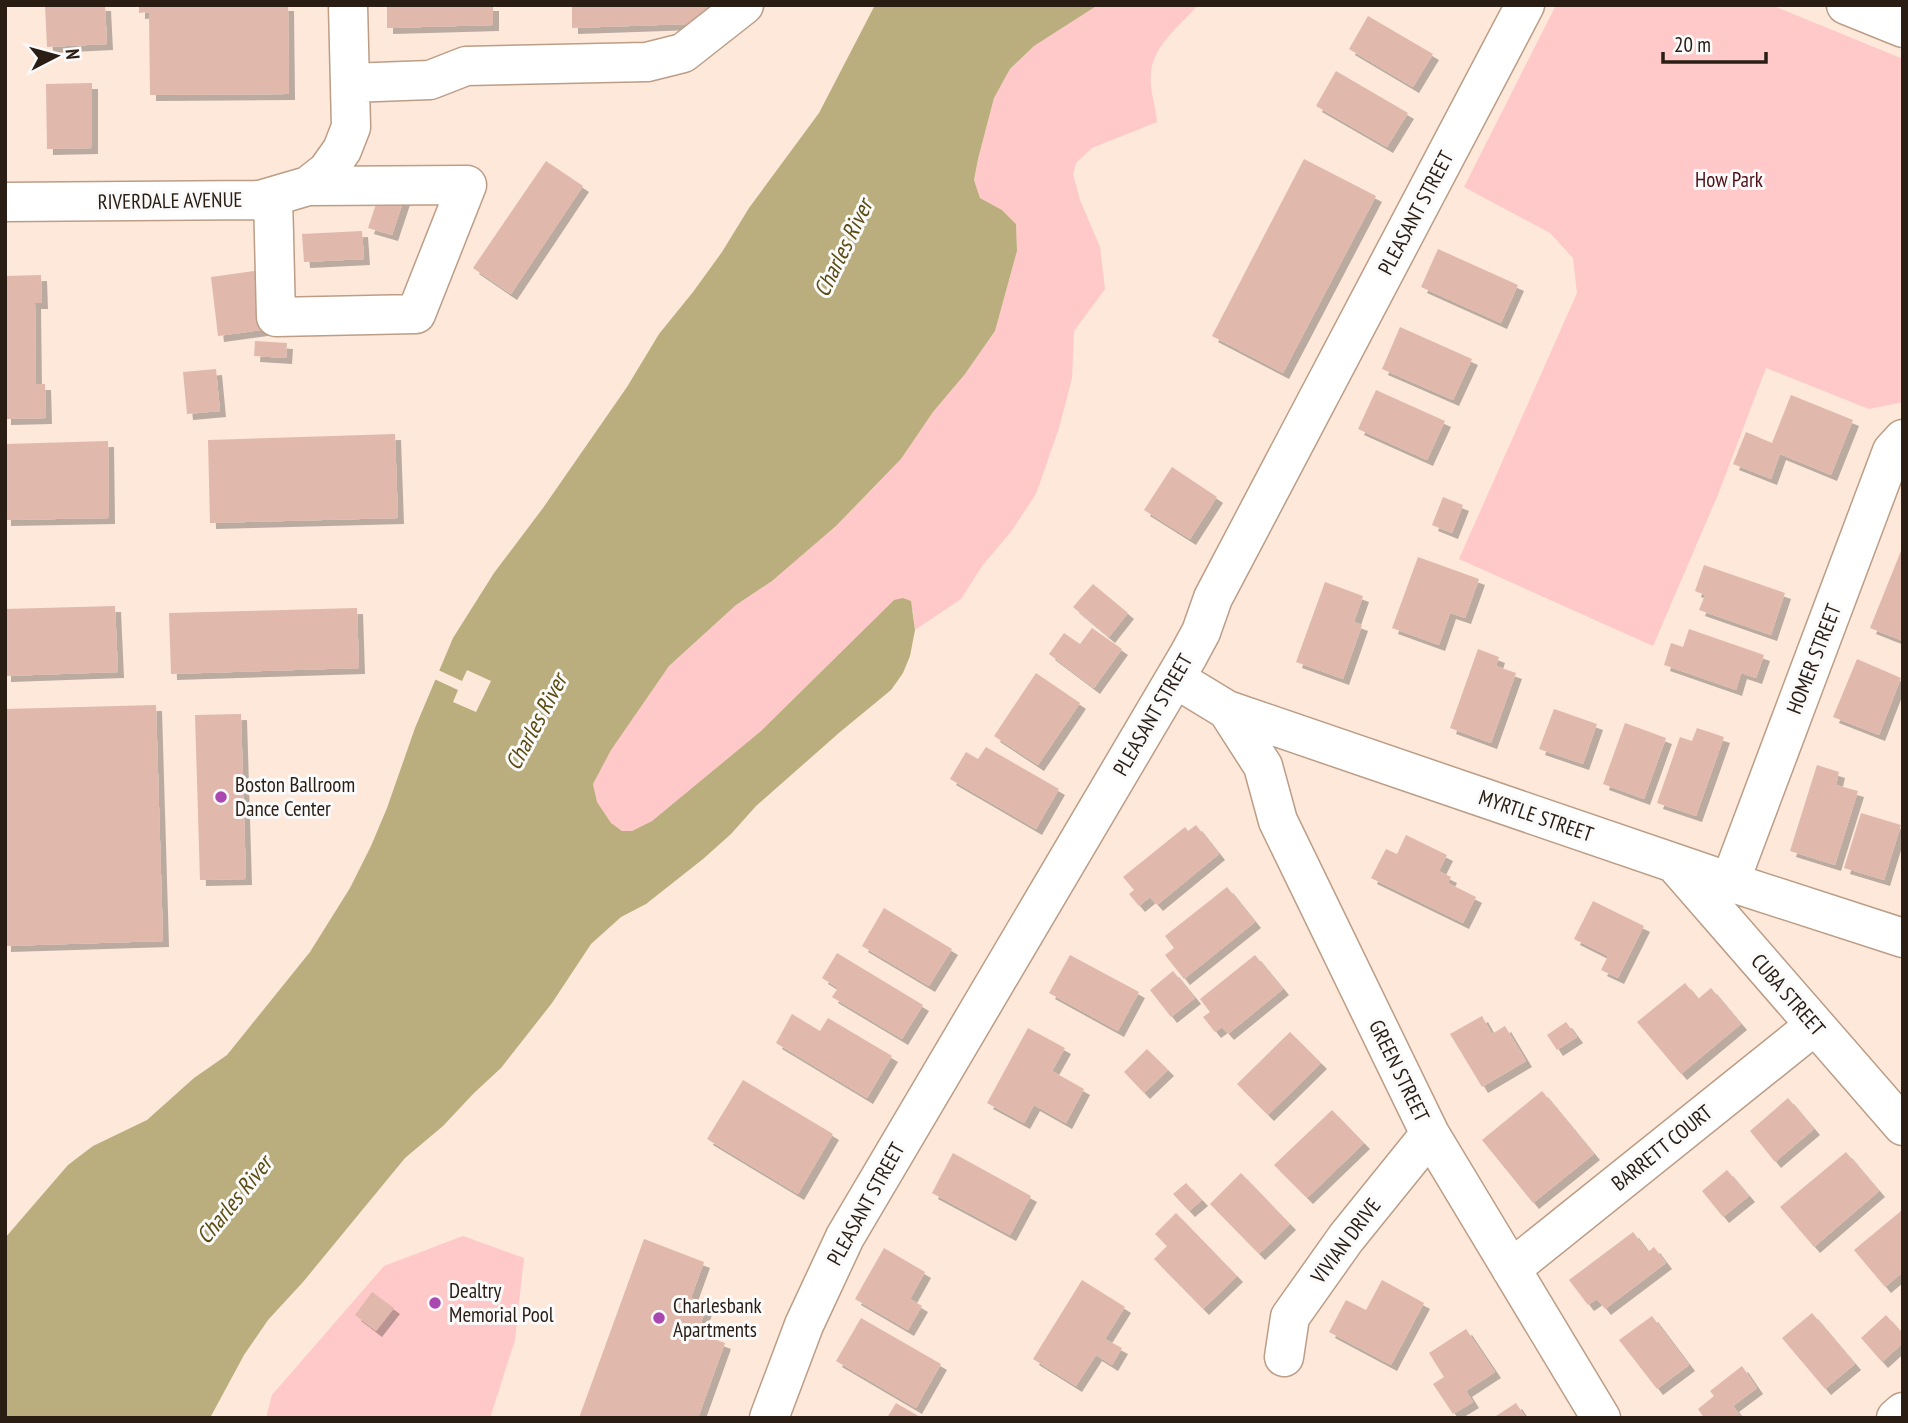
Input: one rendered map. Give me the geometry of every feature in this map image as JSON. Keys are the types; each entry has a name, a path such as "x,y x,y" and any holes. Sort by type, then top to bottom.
{"street":[{"path":"303,185 342,150 351,127 348,5"},
{"path":"350,83 430,80 466,66 647,62 683,53 744,5"},
{"name":"PLEASANT STREET","path":"769,1418 804,1325 850,1228 1176,678 1200,632 1213,598 1525,5"},
{"path":"1846,5 1903,28"},
{"name":"RIVERDALE AVENUE","path":"5,202 260,200 303,185 467,185 416,314 276,317 303,185"},
{"name":"HOMER STREET","path":"1730,882 1892,452 1903,439"},
{"name":"MYRTLE STREET","path":"1176,678 1227,710 1730,882 1903,938"},
{"name":"GREEN STREET","path":"1227,710 1263,766 1278,821 1430,1134 1601,1418"},
{"name":"CUBA STREET","path":"1674,863 1903,1126"},
{"name":"BARRETT COURT","path":"1511,1269 1814,1026"},
{"name":"VIVIAN DRIVE","path":"1284,1357 1290,1317 1346,1238 1430,1134"},
{"path":"1896,1418 1903,1412"}],"green space":[{"path":"1098,5 1198,5 1162,44 1153,63 1151,85 1157,122 1092,148 1076,163 1073,174 1080,200 1100,247 1105,289 1074,331 1072,378 1059,428 1036,494 961,599 915,630 913,611 894,600 761,731 652,821 632,831 622,831 611,824 597,802 593,784 611,749 669,666 736,605 772,581 836,526 901,459 995,331 1017,251 1016,224 1002,210 980,198 974,180 994,98 1010,69 1034,46"},
{"name":"How Park","path":"1556,5 1771,5 1903,59 1903,402 1869,409 1766,368 1719,492 1653,646 1459,559 1577,293 1573,258 1550,233 1464,187"},
{"name":"Dealtry Memorial Pool","path":"463,1236 524,1258 515,1340 490,1418 266,1418 272,1395 384,1266"}],"water":[{"name":"Charles River","path":"875,5 1098,5 1034,46 1010,69 994,98 974,180 980,198 1002,210 1016,224 1017,251 995,331 901,459 836,526 772,581 736,605 669,666 611,750 593,784 597,802 611,823 622,831 632,831 652,821 761,731 894,600 903,598 911,601 915,630 910,656 903,673 891,690 756,806 731,834 703,859 646,904 621,917 591,944 552,1003 501,1068 443,1126 405,1158 303,1282 268,1320 244,1355 210,1418 5,1418 5,1238 68,1165 93,1146 147,1120 194,1078 227,1055 310,952 350,888 371,846 415,728 453,638 494,573 627,387 659,334 722,252 749,208 819,113"}],"pier":[{"path":"436,669 462,681 467,670 491,681 476,712 453,702 458,690 432,678"}],"building":[{"path":"45,5 105,5 107,44 47,47"},
{"path":"139,5 288,5 289,94 150,95 149,12 139,13"},
{"path":"387,5 493,5 493,25 387,28"},
{"path":"572,5 723,5 717,23 572,28"},
{"path":"1368,16 1433,54 1413,87 1349,49"},
{"path":"1336,71 1408,113 1387,147 1316,106"},
{"path":"92,83 92,148 47,149 46,84"},
{"path":"1304,159 1376,196 1283,373 1212,336"},
{"path":"546,161 583,186 511,294 473,268"},
{"path":"381,189 405,196 392,235 368,228"},
{"path":"362,231 364,259 304,262 302,234"},
{"path":"1438,249 1518,285 1501,323 1421,287"},
{"path":"261,270 269,329 218,336 211,277"},
{"path":"41,275 42,303 35,303 36,384 45,384 46,418 5,419 5,276"},
{"path":"1400,327 1472,359 1453,400 1382,369"},
{"path":"255,341 287,343 286,358 254,356"},
{"path":"216,369 220,411 187,414 183,372"},
{"path":"1376,390 1445,421 1427,460 1358,429"},
{"path":"1791,395 1853,420 1831,475 1780,454 1771,479 1733,464 1746,432 1772,443"},
{"path":"395,434 398,518 210,523 208,440"},
{"path":"108,441 109,518 5,520 5,444"},
{"path":"1172,467 1217,497 1190,539 1144,510"},
{"path":"1443,497 1463,505 1452,533 1432,525"},
{"path":"1903,546 1903,641 1870,628"},
{"path":"1418,557 1479,579 1465,618 1450,613 1439,645 1392,628"},
{"path":"1704,565 1785,593 1771,635 1699,610 1705,595 1695,591"},
{"path":"1325,582 1363,596 1354,622 1362,625 1343,679 1296,662"},
{"path":"1093,584 1128,613 1109,637 1073,607"},
{"path":"115,606 118,672 5,676 5,609"},
{"path":"357,608 359,668 171,674 169,613"},
{"path":"1092,628 1122,649 1094,688 1049,654 1064,633 1080,644"},
{"path":"1689,629 1764,655 1756,678 1741,673 1736,690 1664,665 1671,643 1683,647"},
{"path":"1478,649 1499,657 1496,666 1516,673 1491,743 1450,728"},
{"path":"1857,659 1901,678 1879,735 1833,717"},
{"path":"1036,673 1080,703 1038,765 994,736"},
{"path":"156,705 163,941 5,946 5,709"},
{"path":"1554,709 1597,724 1583,764 1539,749"},
{"name":"Boston Ballroom Dance Center","path":"241,714 246,879 200,880 195,715"},
{"path":"1625,723 1666,738 1644,799 1603,784"},
{"path":"1697,728 1724,737 1696,816 1657,803 1680,737 1692,741"},
{"path":"986,747 1059,789 1036,829 950,779 966,752 978,759"},
{"path":"1817,765 1839,772 1836,785 1858,791 1835,865 1790,851"},
{"path":"1861,813 1901,825 1884,880 1844,868"},
{"path":"1196,825 1219,854 1157,905 1150,897 1139,906 1129,894 1134,890 1123,877 1185,827 1188,831"},
{"path":"1406,835 1447,855 1439,871 1451,877 1448,883 1476,897 1463,923 1371,878 1386,849 1397,854"},
{"path":"1227,887 1255,922 1184,979 1165,955 1174,948 1165,936"},
{"path":"1593,901 1644,926 1618,978 1601,970 1608,956 1574,939"},
{"path":"884,908 952,949 929,986 862,946"},
{"path":"837,953 923,1005 902,1039 832,997 838,988 822,978"},
{"path":"1070,955 1139,992 1118,1031 1049,993"},
{"path":"1255,955 1283,989 1228,1034 1222,1027 1215,1032 1203,1017 1210,1012 1200,999"},
{"path":"1173,971 1195,998 1171,1017 1150,990"},
{"path":"1685,983 1698,999 1711,988 1741,1024 1681,1074 1637,1022"},
{"path":"792,1014 820,1031 828,1018 892,1056 867,1098 776,1043"},
{"path":"1482,1016 1492,1034 1505,1026 1526,1061 1482,1087 1450,1034"},
{"path":"1566,1022 1577,1037 1557,1050 1547,1035"},
{"path":"1028,1028 1065,1048 1052,1071 1084,1089 1066,1123 1034,1105 1024,1123 987,1103"},
{"path":"1290,1032 1321,1063 1268,1115 1237,1084"},
{"path":"1147,1049 1168,1070 1144,1093 1124,1072"},
{"path":"743,1080 833,1134 798,1194 707,1139"},
{"path":"1542,1091 1594,1154 1533,1203 1482,1140"},
{"path":"1788,1098 1814,1129 1775,1162 1750,1131"},
{"path":"1332,1110 1364,1143 1307,1198 1274,1165"},
{"path":"1846,1152 1879,1191 1814,1247 1780,1207"},
{"path":"953,1153 1031,1196 1010,1235 932,1193"},
{"path":"1727,1170 1749,1196 1723,1217 1702,1191"},
{"path":"1241,1173 1290,1224 1259,1254 1210,1204"},
{"path":"1186,1183 1202,1200 1189,1211 1173,1194"},
{"path":"1901,1211 1903,1272 1885,1287 1854,1250"},
{"path":"1176,1213 1237,1276 1203,1309 1154,1259 1167,1246 1155,1234"},
{"path":"1633,1232 1648,1252 1654,1247 1666,1263 1605,1309 1597,1299 1588,1305 1569,1280"},
{"name":"Charlesbank Apartments","path":"644,1239 704,1262 691,1298 708,1304 697,1333 725,1343 698,1418 579,1418"},
{"path":"884,1248 925,1272 910,1299 922,1306 908,1330 855,1299"},
{"path":"1082,1280 1125,1307 1105,1339 1122,1348 1112,1365 1096,1355 1076,1386 1033,1359"},
{"path":"1382,1280 1424,1303 1391,1365 1329,1332 1346,1300 1366,1310"},
{"path":"372,1292 394,1308 376,1331 355,1315"},
{"path":"1812,1313 1855,1364 1825,1389 1782,1338"},
{"path":"1886,1315 1903,1334 1903,1343 1882,1362 1861,1338"},
{"path":"1652,1316 1689,1365 1657,1389 1619,1340"},
{"path":"861,1318 941,1364 916,1408 836,1361"},
{"path":"1466,1329 1495,1372 1466,1391 1473,1402 1453,1414 1433,1384 1444,1377 1429,1353"},
{"path":"1742,1366 1757,1388 1733,1406 1742,1418 1704,1418 1698,1409 1714,1396 1710,1391"},
{"path":"896,1403 922,1418 887,1418"},
{"path":"1516,1403 1526,1418 1493,1418"}],"place":[{"name":"Boston Ballroom Dance Center","path":"221,797"},
{"name":"Dealtry Memorial Pool","path":"435,1303"},
{"name":"Charlesbank Apartments","path":"659,1318"}]}
